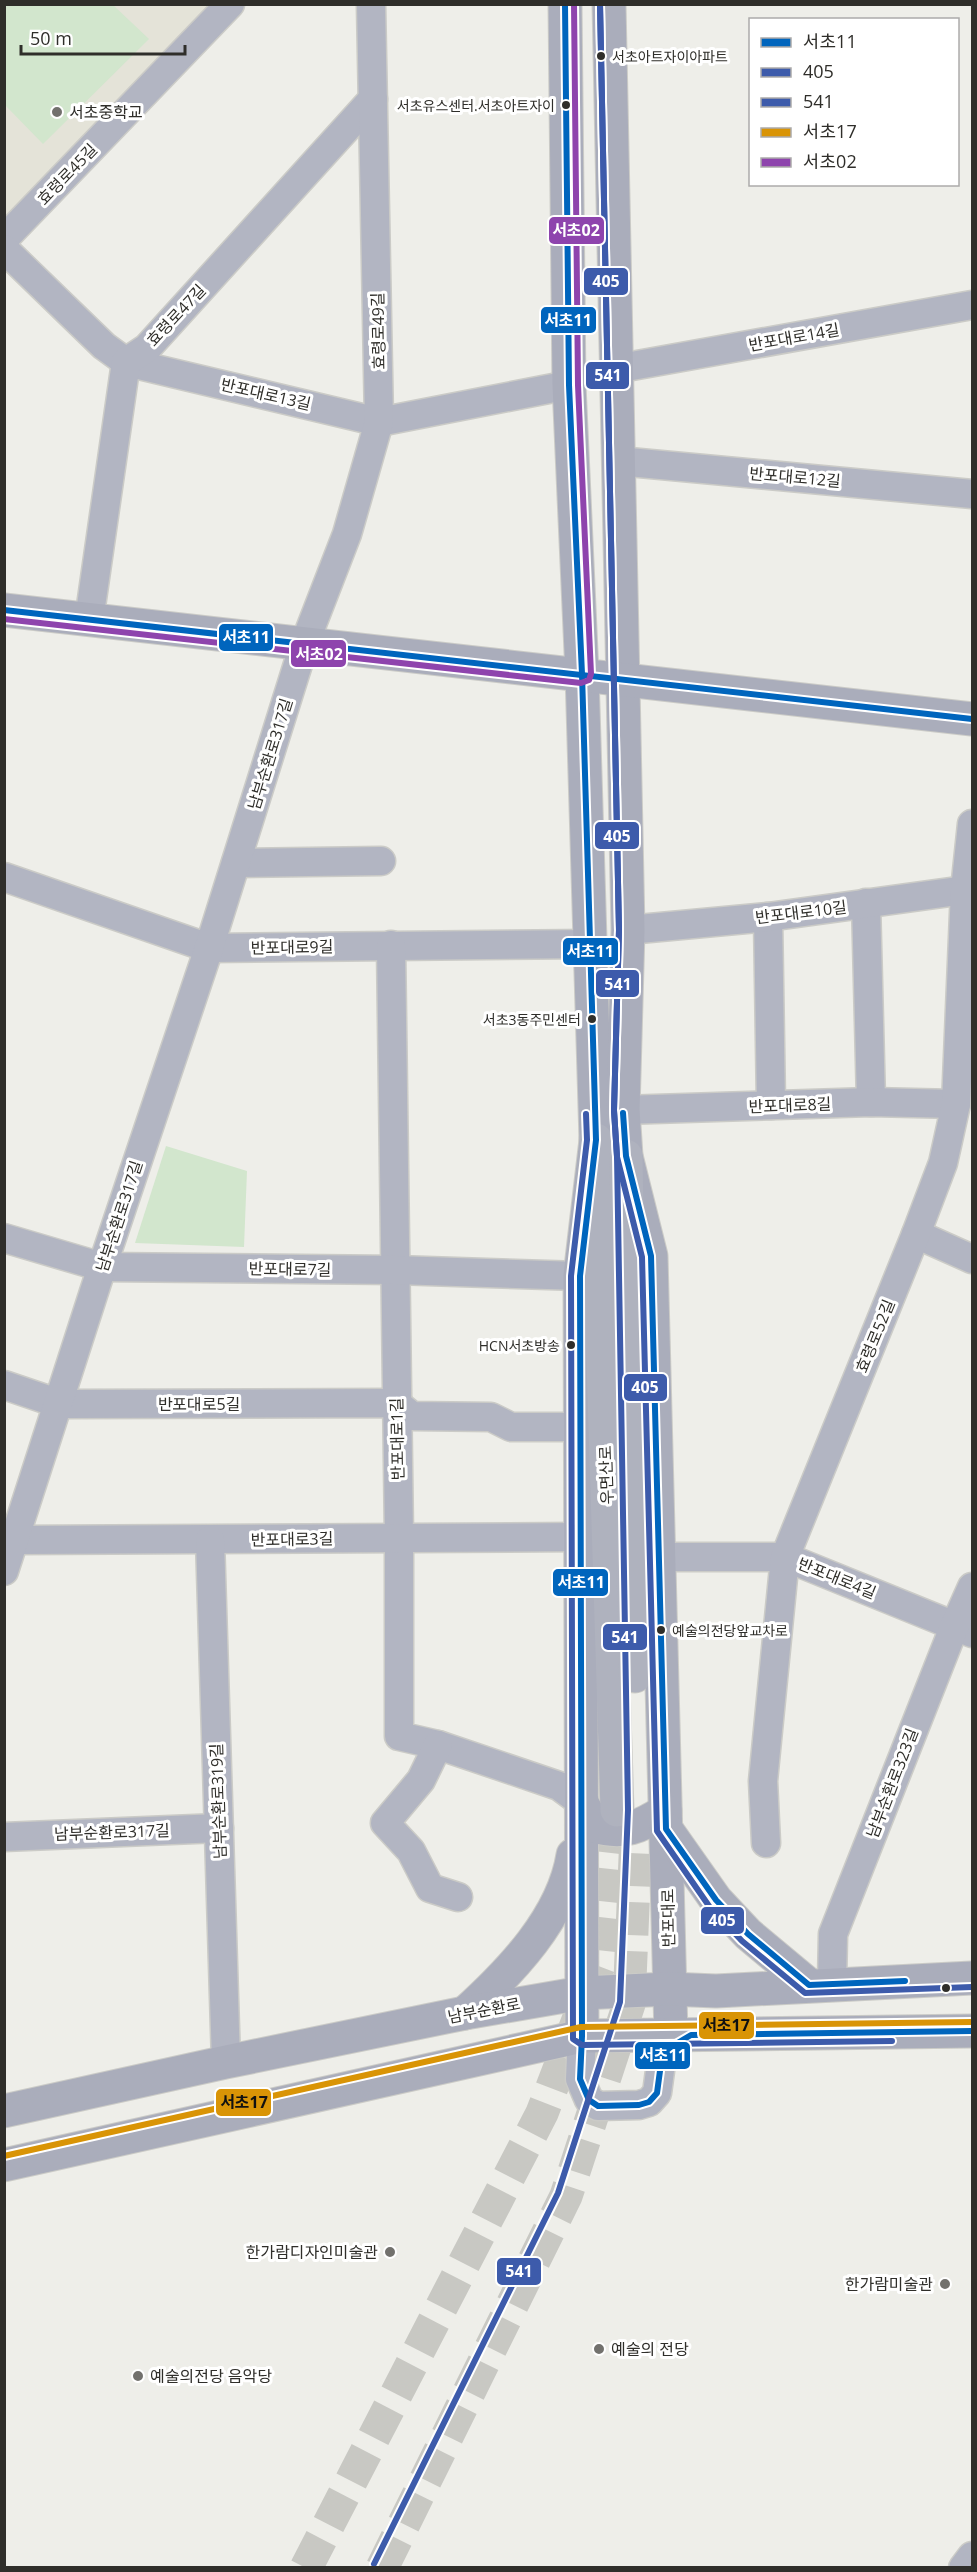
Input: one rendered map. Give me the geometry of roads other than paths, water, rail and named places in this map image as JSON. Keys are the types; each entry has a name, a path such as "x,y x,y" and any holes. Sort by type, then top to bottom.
{"highway":[{"name":"우면산로","path":"596,1140 646,1815"},
{"name":"우면산로","path":"626,1156 646,1815"}],"main road":[{"path":"565,4 569,385 582,674 596,1140 580,1276 582,2036"},
{"name":"반포대로","path":"609,4 628,930 623,1110 626,1156 651,1256 658,1557 646,1815 669,1989 681,2035"},
{"path":"4,610 972,719"},
{"path":"582,1803 594,1826 604,1829 634,1829 646,1815 716,1900 748,1934 821,1984"},
{"path":"465,2013 500,1981 531,1945 554,1907 571,1867 582,1803"},
{"name":"남부순환로","path":"4,2111 465,2013 582,1993 669,1989 716,1991 972,1978"},
{"path":"4,2166 582,2036 972,2031"}],"street":[{"name":"효령로45길","path":"4,239 230,4"},
{"name":"효령로49길","path":"304,645 347,534 379,422 371,4"},
{"name":"효령로47길","path":"126,362 147,348 373,99"},
{"name":"반포대로13길","path":"4,249 104,346 126,362 379,422 569,385"},
{"name":"반포대로14길","path":"615,369 972,305"},
{"path":"89,620 126,362"},
{"name":"반포대로12길","path":"618,461 972,494"},
{"name":"남부순환로317길","path":"4,1570 10,1538 60,1404 102,1267 209,948 304,645"},
{"name":"효령로52길","path":"766,1843 763,1781 785,1557 960,1123 972,824"},
{"path":"236,863 381,861"},
{"name":"반포대로9길","path":"4,877 209,948 591,944"},
{"name":"반포대로10길","path":"628,930 768,917 968,891"},
{"path":"866,903 871,1102"},
{"path":"768,917 771,1105"},
{"name":"반포대로1길","path":"391,945 399,1538 399,1736 438,1745 559,1786 582,1803"},
{"name":"반포대로8길","path":"623,1110 871,1102 960,1123"},
{"path":"916,1234 972,1259"},
{"name":"반포대로7길","path":"4,1238 102,1267 396,1270 580,1276"},
{"name":"반포대로5길","path":"4,1385 60,1404 396,1403"},
{"path":"396,1403 412,1416 491,1417 511,1427 579,1427"},
{"name":"반포대로3길","path":"10,1538 210,1540 581,1537"},
{"name":"남부순환로319길","path":"210,1540 226,2062"},
{"name":"반포대로4길","path":"658,1557 785,1557 964,1629"},
{"name":"남부순환로323길","path":"821,1984 833,1934 964,1629 972,1587"},
{"path":"438,1745 421,1780 385,1823 411,1851 430,1888 458,1897"},
{"name":"남부순환로317길","path":"4,1837 219,1828"},
{"path":"582,2036 580,2079 589,2100 598,2106 639,2105 649,2102 657,2093 662,2056 681,2035"},
{"path":"963,2568 972,2556"}],"tunnel":[{"path":"306,2568 542,2113 600,1963 617,1810"},
{"path":"382,2568 566,2196 629,2004 637,1810"}],"place":[{"name":"서초아트자이아파트","path":"601,56"},
{"name":"서초유스센터.서초아트자이","path":"566,105"},
{"name":"서초중학교","path":"57,112"},
{"name":"서초3동주민센터","path":"592,1019"},
{"name":"HCN서초방송","path":"571,1345"},
{"name":"예술의전당앞교차로","path":"661,1630"},
{"name":"한가람디자인미술관","path":"390,2252"},
{"name":"한가람미술관","path":"945,2284"},
{"name":"예술의 전당","path":"599,2349"},
{"name":"예술의전당 음악당","path":"138,2376"}]}
